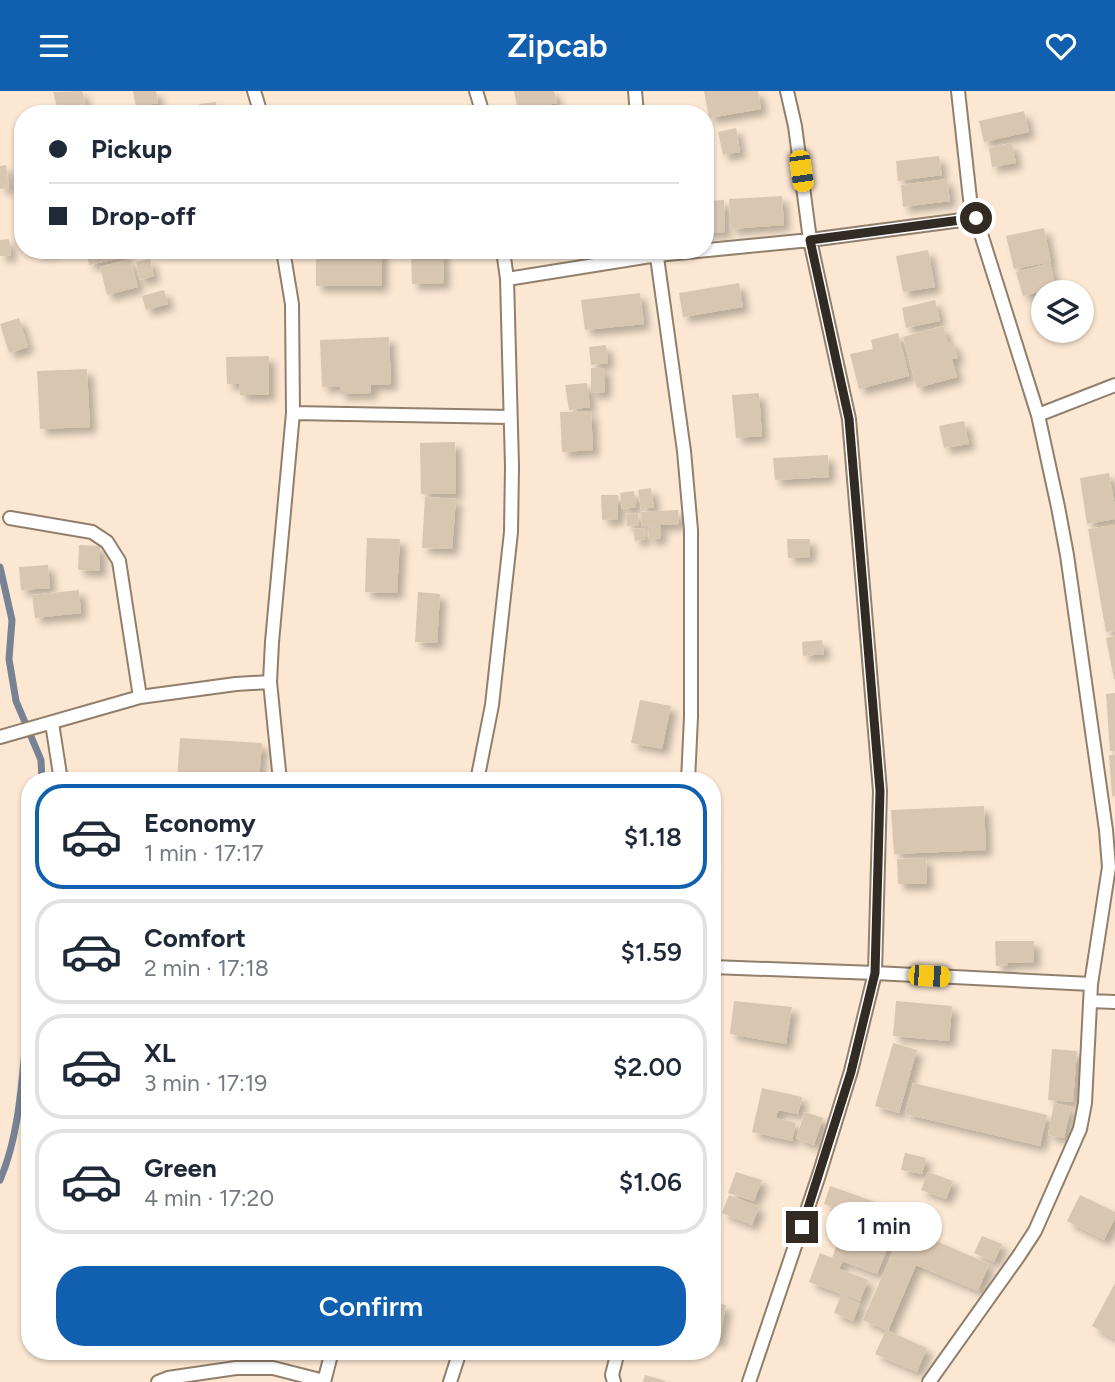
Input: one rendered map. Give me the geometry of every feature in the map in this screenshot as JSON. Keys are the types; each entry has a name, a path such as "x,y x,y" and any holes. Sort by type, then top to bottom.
{"lane":[{"path":"749,1382 851,1072 875,973 880,791 849,419 810,240 795,126 787,91"},
{"path":"929,1382 1035,1231 1080,1129 1085,1103 1091,984 1108,867 1106,829 1067,555 1038,415 970,199 958,91"},
{"path":"714,248 810,240 976,218"},
{"path":"279,772 270,682 293,413 292,304 284,259"},
{"path":"479,772 492,705 511,532 507,279 504,259"},
{"path":"507,279 622,259"},
{"path":"657,259 684,451 691,530 688,772"},
{"path":"1038,415 1115,385"},
{"path":"293,413 510,417"},
{"path":"10,518 92,532 107,542 119,561 140,697"},
{"path":"2,736 140,697 270,682"},
{"path":"47,724 59,772"},
{"path":"721,967 1091,984"},
{"path":"1090,1001 1115,1002"},
{"path":"158,1382 168,1378 236,1368 273,1368 324,1382 330,1360"},
{"path":"450,1382 457,1360"},
{"path":"614,1382 612,1375 616,1360"}],"building":[{"path":"82,91 86,105 57,105 53,92"},
{"path":"133,91 156,91 158,103 136,105"},
{"path":"514,91 554,91 557,103 547,105 517,105"},
{"path":"704,91 758,91 761,109 714,117 714,105 707,105"},
{"path":"216,102 216,105 199,105"},
{"path":"1024,111 1029,132 984,142 979,121"},
{"path":"736,128 740,152 723,155 718,132"},
{"path":"1012,143 1016,163 992,167 989,148"},
{"path":"939,156 942,175 898,181 896,161"},
{"path":"6,165 9,188 0,189 0,166"},
{"path":"947,179 950,201 903,207 901,185"},
{"path":"782,196 784,225 731,229 729,199"},
{"path":"724,200 725,232 714,233 714,201"},
{"path":"1044,228 1051,262 1014,269 1006,236"},
{"path":"9,239 11,256 0,256 0,240"},
{"path":"928,250 935,287 903,292 896,256"},
{"path":"88,259 117,259 89,265"},
{"path":"130,259 138,287 107,295 100,267"},
{"path":"150,259 154,276 140,280 136,262"},
{"path":"316,259 382,259 382,286 316,286"},
{"path":"411,259 443,259 444,283 412,284"},
{"path":"1050,263 1054,280 1031,280 1031,294 1023,296 1016,272"},
{"path":"739,283 743,307 683,317 679,293"},
{"path":"164,290 168,304 146,310 142,296"},
{"path":"640,293 644,324 585,330 581,300"},
{"path":"935,300 940,321 906,328 902,308"},
{"path":"19,318 28,347 9,353 0,324"},
{"path":"943,326 948,343 953,342 958,358 952,359 957,377 917,388 903,337"},
{"path":"898,333 909,376 859,389 850,354 873,349 871,340"},
{"path":"389,337 391,384 371,385 371,393 340,394 340,386 322,387 320,340"},
{"path":"606,345 608,363 591,365 589,347"},
{"path":"269,356 269,395 240,395 239,384 227,384 226,357"},
{"path":"591,368 605,368 605,392 591,393"},
{"path":"87,369 90,427 40,429 37,371"},
{"path":"587,383 590,407 569,410 565,385"},
{"path":"759,393 762,436 736,438 732,395"},
{"path":"591,411 593,450 562,452 560,412"},
{"path":"964,421 969,444 944,448 939,426"},
{"path":"455,442 456,494 421,494 420,443"},
{"path":"828,455 829,477 775,480 773,458"},
{"path":"1109,473 1115,519 1087,524 1080,478"},
{"path":"651,488 654,507 641,509 638,490"},
{"path":"634,491 636,507 622,509 620,493"},
{"path":"601,495 618,495 618,519 602,520"},
{"path":"425,497 456,499 452,549 422,548"},
{"path":"678,510 679,524 642,526 641,512"},
{"path":"638,513 639,525 627,526 626,514"},
{"path":"1115,525 1115,631 1106,632 1088,529"},
{"path":"661,526 661,538 649,539 648,527"},
{"path":"643,528 645,539 635,541 633,529"},
{"path":"367,538 400,539 397,593 365,592"},
{"path":"787,539 810,539 810,557 788,558"},
{"path":"79,545 100,546 100,571 78,570"},
{"path":"48,565 50,588 21,590 19,567"},
{"path":"79,590 81,613 35,618 32,595"},
{"path":"418,592 440,594 437,643 415,642"},
{"path":"1115,636 1115,679 1114,679 1106,638"},
{"path":"822,640 824,654 803,656 802,642"},
{"path":"1115,693 1115,751 1110,751 1106,694"},
{"path":"640,700 671,706 662,749 631,743"},
{"path":"180,738 262,743 260,772 178,772"},
{"path":"1109,755 1115,755 1115,796 1112,796"},
{"path":"984,806 986,850 894,854 891,810"},
{"path":"926,858 927,884 898,884 897,859"},
{"path":"995,941 1034,941 1034,962 996,966"},
{"path":"734,1001 792,1007 786,1044 730,1034"},
{"path":"896,1001 952,1006 949,1041 893,1036"},
{"path":"893,1043 917,1050 899,1113 875,1106"},
{"path":"1052,1049 1077,1051 1073,1102 1048,1100"},
{"path":"913,1083 1047,1115 1040,1146 905,1114"},
{"path":"762,1088 802,1097 798,1114 778,1110 776,1118 796,1123 792,1141 752,1132"},
{"path":"1054,1103 1071,1107 1064,1138 1048,1135"},
{"path":"805,1112 823,1118 814,1145 796,1138"},
{"path":"905,1153 926,1158 922,1174 901,1170"},
{"path":"736,1172 762,1180 754,1201 728,1193"},
{"path":"928,1172 953,1181 946,1199 921,1190"},
{"path":"830,1186 904,1212 897,1230 824,1204"},
{"path":"729,1195 759,1207 752,1225 722,1213"},
{"path":"1080,1195 1115,1212 1115,1218 1104,1240 1067,1221"},
{"path":"846,1219 892,1237 877,1274 842,1261 839,1269 868,1280 860,1301 809,1282 820,1253 832,1258"},
{"path":"904,1227 989,1264 978,1291 916,1265 888,1331 863,1320"},
{"path":"982,1236 1002,1244 994,1262 974,1253"},
{"path":"1115,1283 1115,1339 1092,1326"},
{"path":"841,1295 860,1303 853,1321 834,1313"},
{"path":"721,1304 726,1305 721,1331"},
{"path":"886,1330 927,1348 917,1372 875,1354"},
{"path":"645,1375 665,1381 665,1382 643,1382"}],"waterway":[{"path":"0,567 12,620 9,659 16,701 41,760 42,772"},
{"path":"0,1180 8,1160 21,1093"}],"route":[{"path":"802,1227 851,1072 875,973 880,845 880,791 849,419 810,240 976,218"}]}
